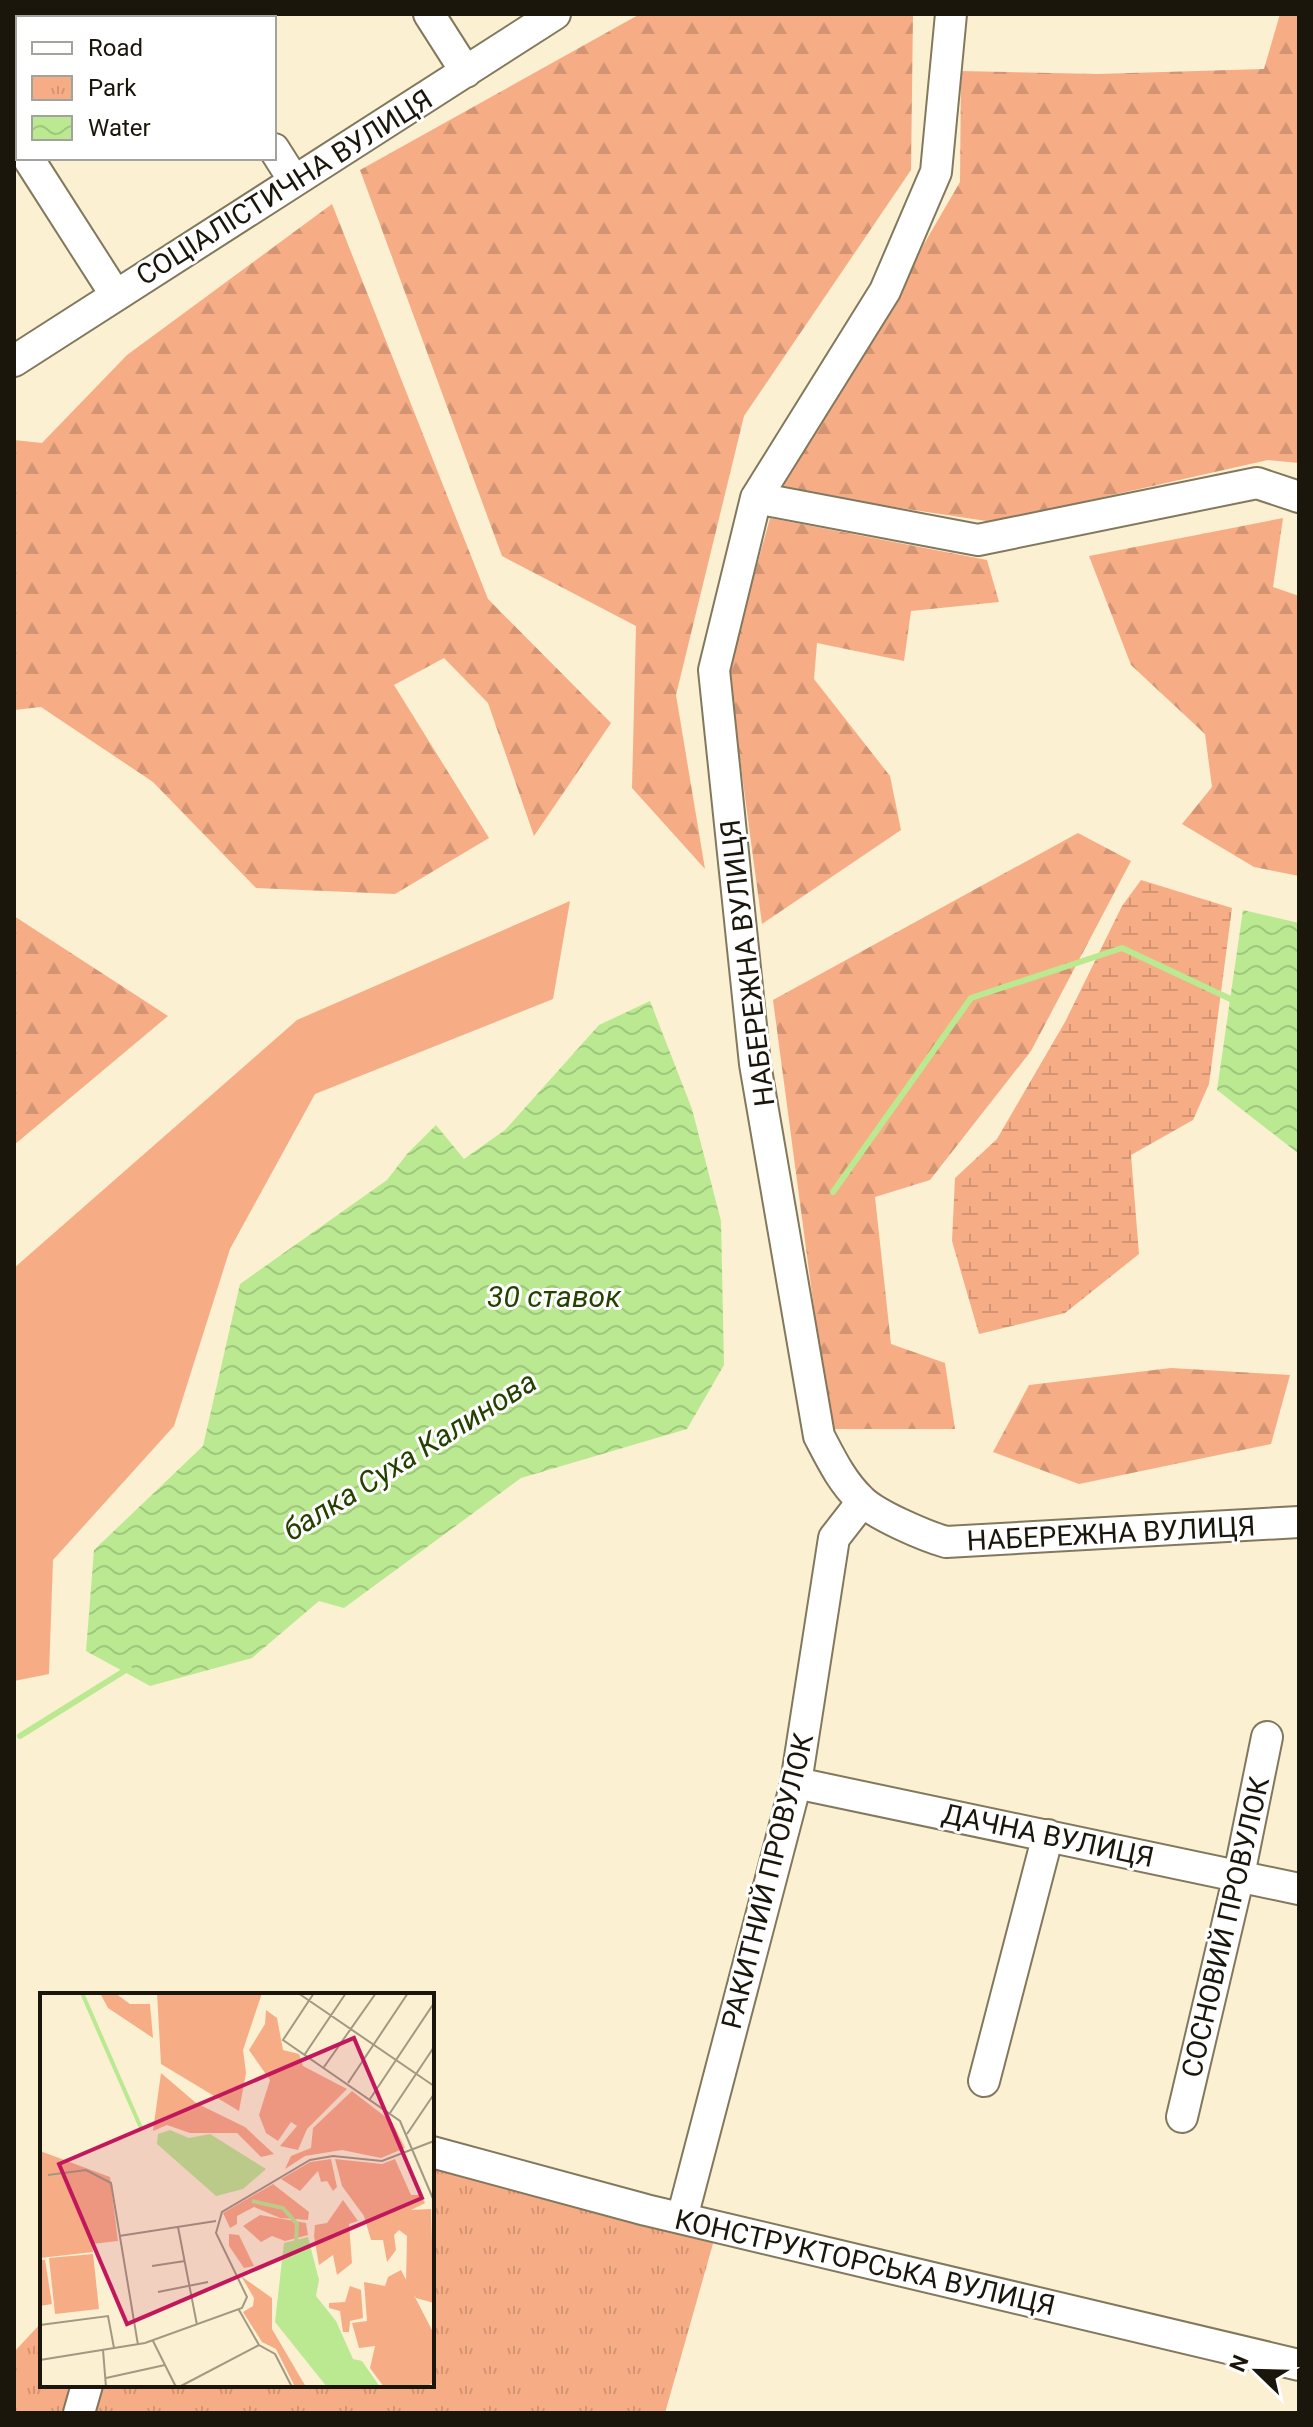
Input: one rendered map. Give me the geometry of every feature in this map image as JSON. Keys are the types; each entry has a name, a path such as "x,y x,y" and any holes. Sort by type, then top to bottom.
{"street":[{"path":"429,14 466,72"},
{"name":"СОЦІАЛІСТИЧНА ВУЛИЦЯ","path":"14,361 293,179 555,14"},
{"name":"НАБЕРЕЖНА ВУЛИЦЯ","path":"951,14 936,172 885,291 756,498 714,670 755,1064 819,1436 838,1472 862,1502 927,1537 946,1542 1299,1522"},
{"path":"276,152 293,179"},
{"path":"29,160 115,294"},
{"path":"756,498 978,540 1257,483 1299,497"},
{"name":"РАКИТНИЙ ПРОВУЛОК","path":"682,2218 796,1783 834,1538 862,1502"},
{"name":"СОСНОВИЙ ПРОВУЛОК","path":"1182,2117 1239,1875 1267,1737"},
{"name":"ДАЧНА ВУЛИЦЯ","path":"796,1783 1299,1889"},
{"path":"984,2081 1048,1835"},
{"name":"КОНСТРУКТОРСЬКА ВУЛИЦЯ","path":"434,2153 682,2218 1299,2365"},
{"path":"79,2413 86,2387"}],"green space":[{"path":"640,14 913,14 911,170 744,416 676,695 705,869 632,788 636,626 502,556 360,170"},
{"path":"1280,14 1299,14 1299,463 1268,460 993,522 781,490 960,182 961,71 1097,74 1264,69"},
{"path":"332,204 488,599 611,723 534,836 488,703 444,658 394,685 489,838 395,894 256,888 153,782 41,707 14,710 14,440 42,443 127,355"},
{"path":"770,518 987,560 999,602 911,611 904,661 817,643 814,679 890,776 901,830 762,924 728,670"},
{"path":"1283,518 1273,587 1299,596 1299,876 1254,867 1182,824 1212,787 1205,734 1131,665 1089,556"},
{"path":"1078,833 1131,861 1031,1051 930,1180 875,1197 891,1344 945,1363 955,1429 830,1429 773,1000"},
{"path":"1141,880 1232,908 1209,1084 1193,1120 1131,1155 1139,1254 1065,1313 979,1334 952,1241 955,1178 997,1139 1065,1022 1122,906"},
{"path":"570,901 553,999 315,1094 230,1249 174,1426 53,1560 49,1674 14,1681 14,1268 297,1020"},
{"path":"14,916 168,1016 14,1145"},
{"path":"1171,1368 1290,1375 1271,1444 1079,1484 993,1452 1029,1385"},
{"path":"434,2164 714,2240 665,2413 14,2413 14,2352 40,2324 40,2387 434,2387"}],"water":[{"path":"1243,910 1299,923 1299,1154 1217,1090"},
{"name":"30 ставок","path":"650,1001 692,1109 721,1221 724,1365 687,1429 521,1478 344,1608 319,1601 252,1658 150,1686 86,1651 94,1550 203,1446 240,1284 387,1180 436,1125 464,1159 505,1130 599,1025"}],"waterway":[{"name":"балка Суха Калинова","path":"833,1192 971,998 1122,948 1237,1002"},
{"name":"балка Суха Калинова","path":"20,1736 129,1668"}]}
